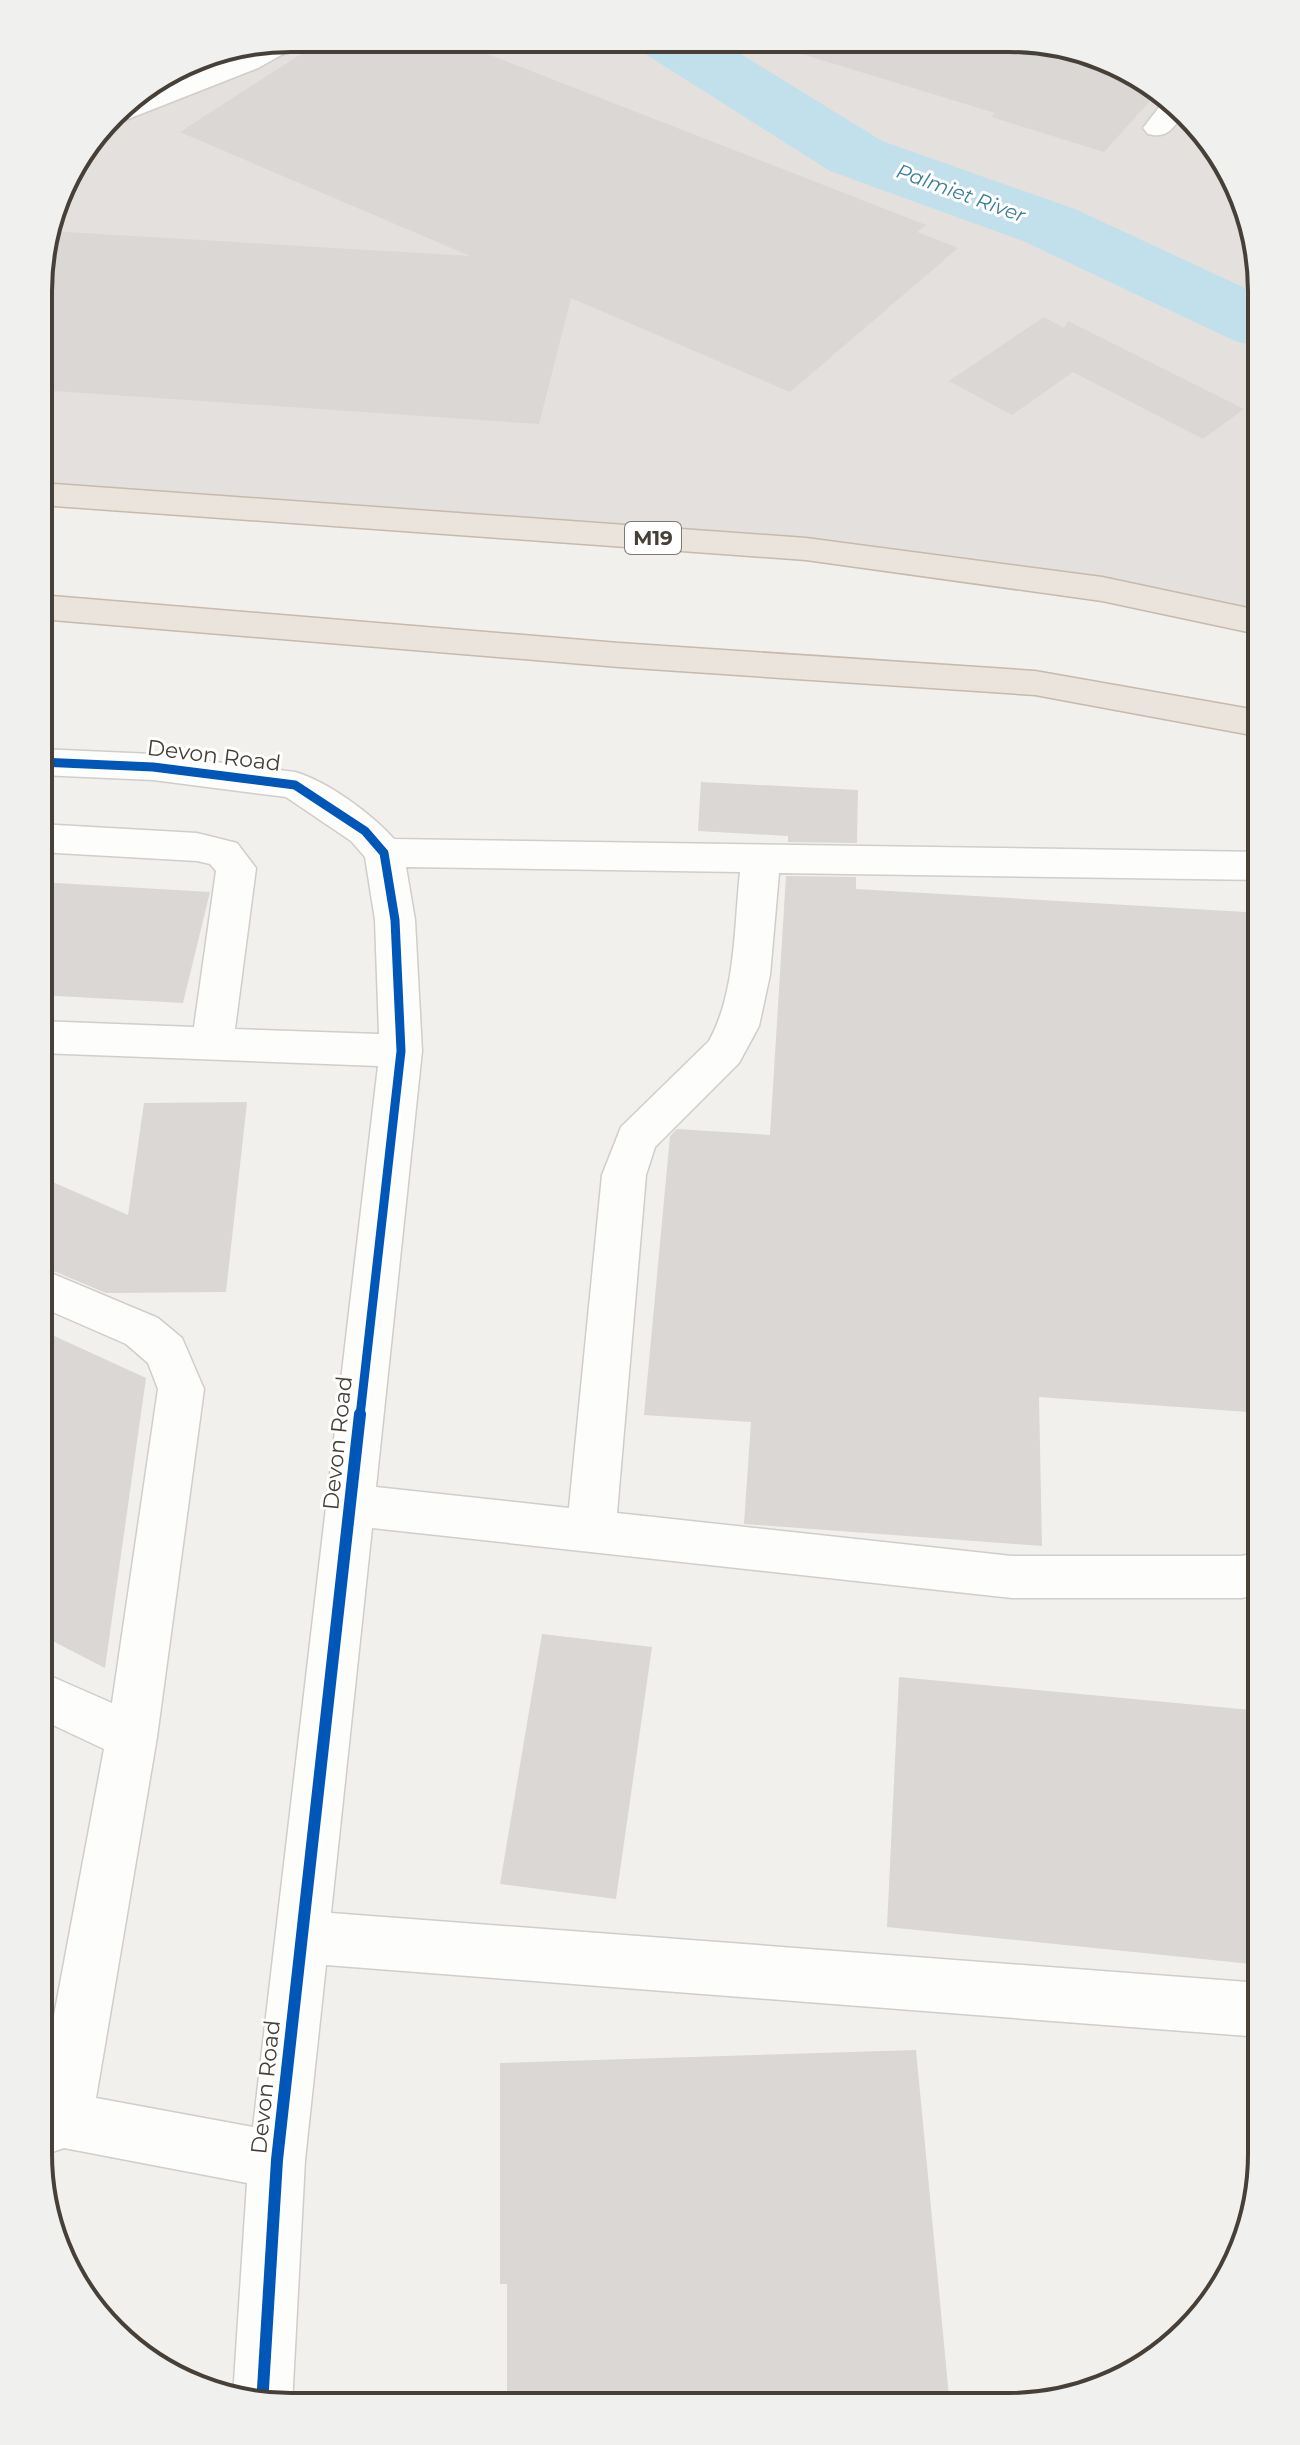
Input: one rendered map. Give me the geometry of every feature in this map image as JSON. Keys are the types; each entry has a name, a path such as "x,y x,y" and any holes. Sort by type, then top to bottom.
{"highway":[{"name":"M19","path":"52,495 806,549 1102,589 1248,620"},
{"path":"52,608 619,655 1035,683 1248,721"}],"street":[{"path":"143,103 263,54"},
{"path":"1158,128 1169,113"},
{"name":"Devon Road","path":"52,763 153,767 295,785 365,831 384,853 395,920 401,1051 277,2160 263,2391"},
{"path":"52,839 197,847 223,853 236,868 212,1045"},
{"path":"384,853 1248,866"},
{"path":"591,1532 624,1175 636,1139 699,1080 724,1052 738,1026 750,975 761,858"},
{"path":"52,1038 401,1051"},
{"path":"52,1292 142,1331 166,1351 181,1389 132,1737 52,2119"},
{"path":"350,1505 1012,1577 1247,1576"},
{"path":"52,1700 132,1737"},
{"path":"302,1937 1247,2009"},
{"path":"52,2124 277,2160"}],"shaded area":[{"path":"1009,52 1055,57 1086,65 1142,92 1167,111 1208,158 1223,185 1240,229 1246,260 1248,617 812,548 52,494 54,260 60,229 77,185 111,133 158,92 200,70 260,54"}],"building":[{"path":"304,52 482,52 926,225 917,232 958,248 790,392 571,298 539,424 52,391 52,291 59,232 470,256 180,132"},
{"path":"1009,52 1055,57 1115,77 1152,99 1104,152 991,117 995,113 802,54"},
{"path":"1044,317 1064,328 1068,321 1244,409 1203,439 1073,372 1012,415 949,381"},
{"path":"701,782 858,790 857,843 788,842 788,836 698,831"},
{"path":"786,876 856,877 856,889 1248,912 1247,1412 1039,1397 1042,1546 744,1524 751,1422 644,1415 670,1136 677,1129 770,1135"},
{"path":"52,883 210,892 183,1003 52,996"},
{"path":"247,1102 226,1292 106,1293 52,1270 52,1182 128,1215 144,1103"},
{"path":"52,1335 146,1378 105,1668 52,1641"},
{"path":"542,1634 652,1647 616,1899 500,1884"},
{"path":"899,1677 1247,1710 1247,1964 887,1927"},
{"path":"916,2050 949,2393 507,2393 507,2284 500,2284 500,2063"}],"waterway":[{"name":"Palmiet River","path":"690,52 856,156 1049,225 1248,318"}],"cycle path":[{"path":"52,763 153,767 295,785 365,831 384,853 395,920 401,1051 277,2160 263,2391"}]}
